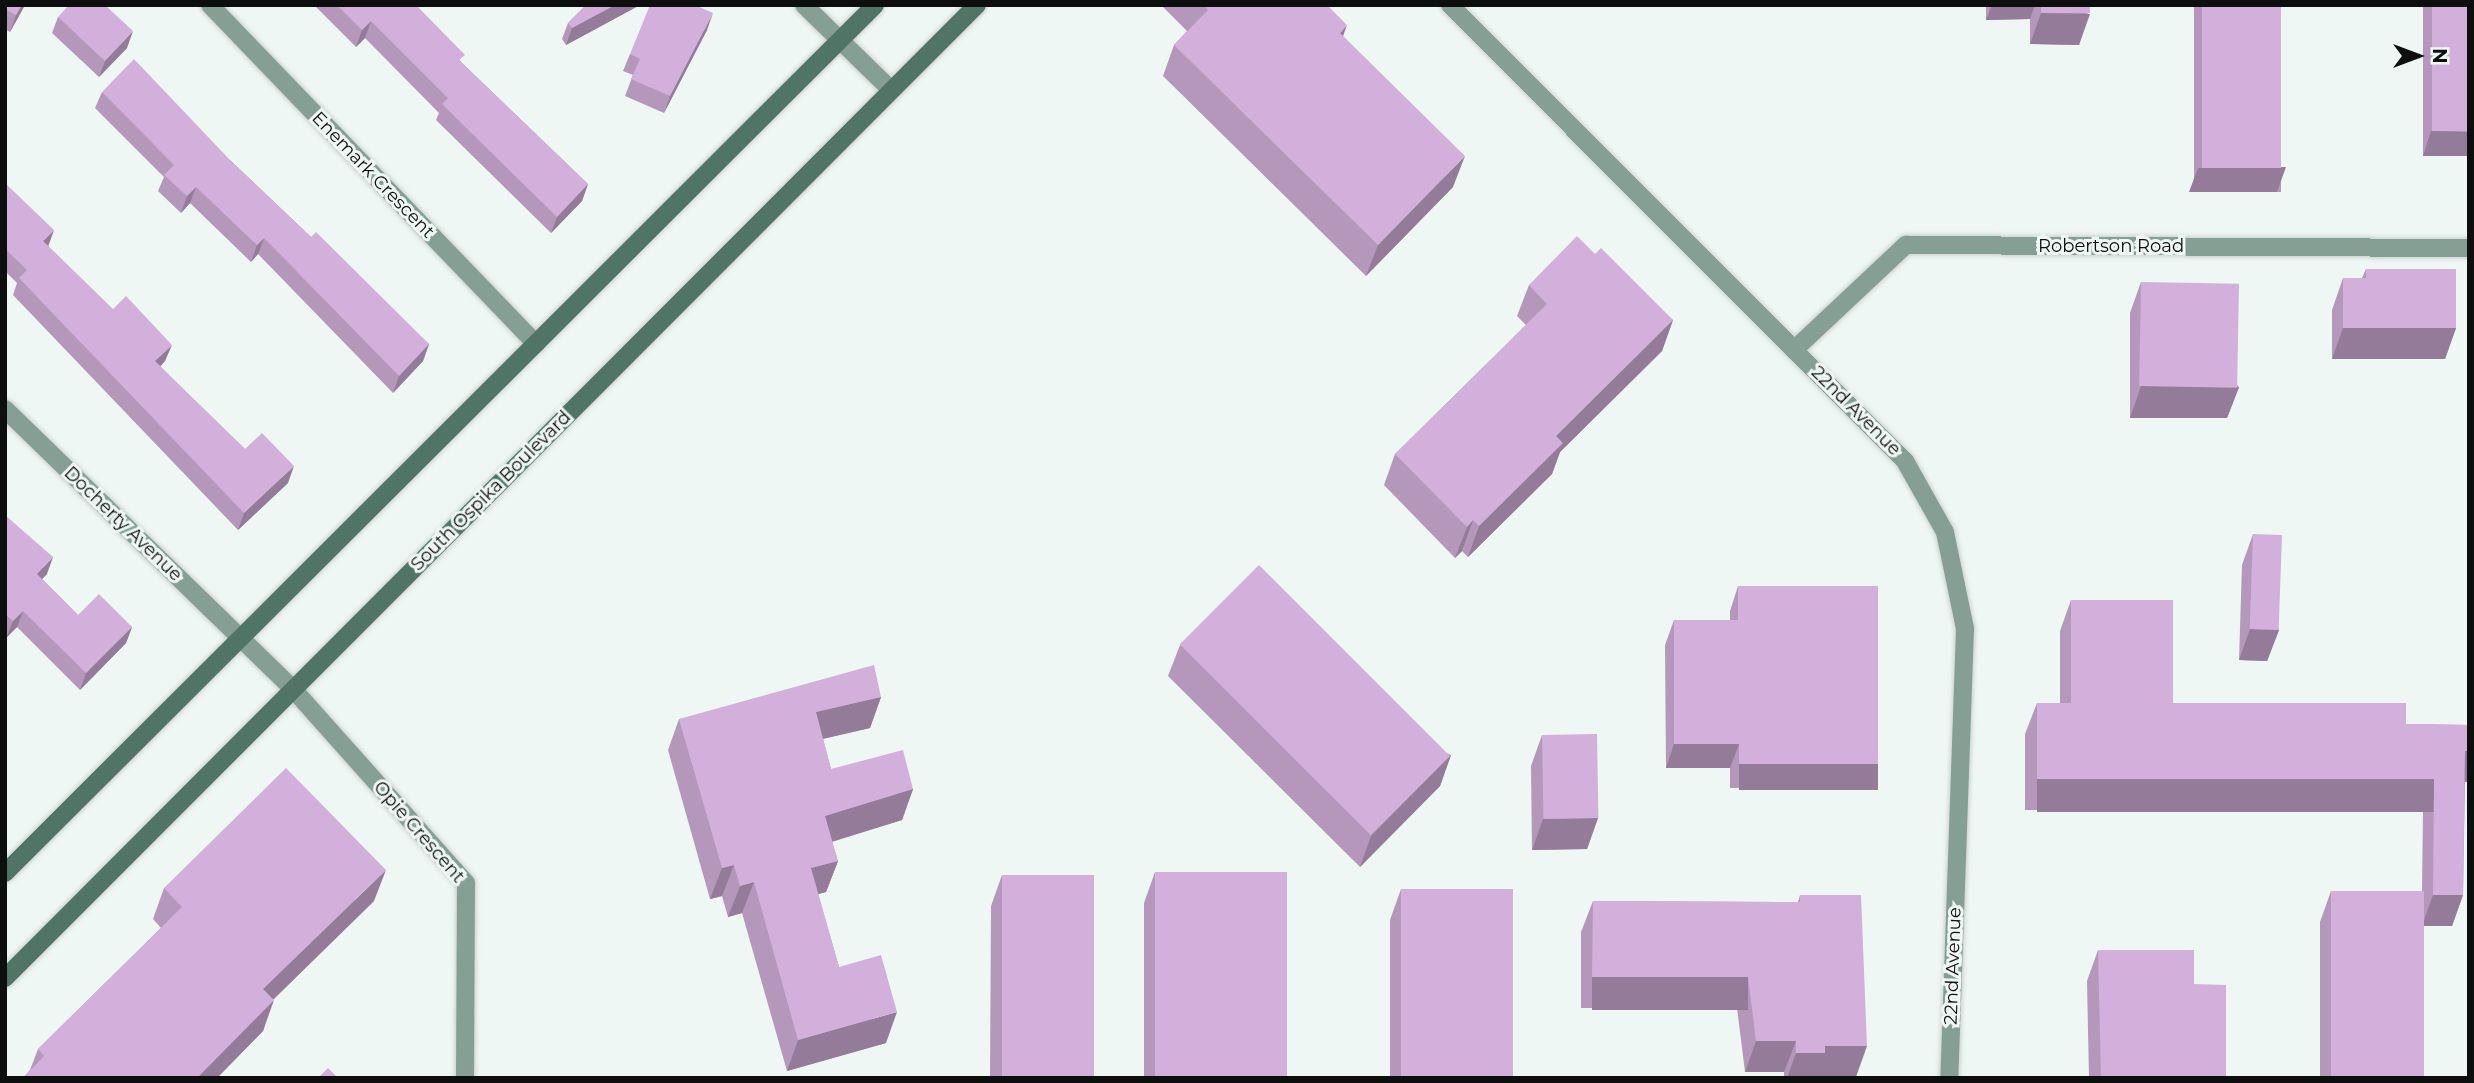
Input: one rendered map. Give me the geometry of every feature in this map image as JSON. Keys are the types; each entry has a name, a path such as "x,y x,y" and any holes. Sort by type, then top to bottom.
{"main road":[{"path":"5,873 875,5"},
{"name":"South Ospika Boulevard","path":"5,978 977,5"}],"street":[{"name":"Enemark Crescent","path":"210,5 536,344"},
{"path":"804,5 891,90"},
{"name":"22nd Avenue","path":"1450,5 1905,461 1945,532 1965,629 1949,1078"},
{"name":"Robertson Road","path":"1794,350 1906,245 2469,248"},
{"name":"Docherty Avenue","path":"5,409 240,639"},
{"name":"Opie Crescent","path":"240,639 293,689 466,883 465,1078"}],"building":[{"path":"5,5 22,5 16,15 5,9"},
{"path":"69,5 105,5 133,31 105,61 58,17"},
{"path":"337,5 416,5 465,55 459,60 588,184 557,217 442,104 448,98 371,21 362,30"},
{"path":"586,5 615,5 572,28 568,23"},
{"path":"650,5 695,5 713,13 670,96 631,79 640,59 630,54"},
{"path":"1204,5 1327,5 1347,25 1340,33 1465,156 1378,245 1174,45 1208,10"},
{"path":"2041,5 2090,5 2090,13 2041,13"},
{"path":"2202,5 2281,5 2281,168 2202,168"},
{"path":"2432,5 2469,5 2469,131 2432,131"},
{"path":"134,59 230,160 311,237 316,232 429,344 399,376 264,238 257,245 196,187 187,196 164,175 174,165 102,92"},
{"path":"5,183 54,230 43,241 113,309 126,296 172,345 155,361 245,449 262,433 294,466 244,513 19,278 27,270 5,249"},
{"path":"1577,236 1595,254 1601,248 1673,320 1556,436 1563,443 1479,526 1473,520 1467,527 1395,454 1547,304 1529,285"},
{"path":"2366,269 2456,269 2456,328 2343,328 2343,278 2366,278"},
{"path":"2141,282 2239,284 2237,388 2139,386"},
{"path":"5,515 53,557 37,574 78,615 99,594 132,627 86,673 23,611 13,621 5,614"},
{"path":"2253,534 2282,535 2279,630 2250,629"},
{"path":"1259,565 1450,756 1371,835 1180,644"},
{"path":"1738,586 1878,586 1878,764 1739,764 1739,744 1674,744 1674,620 1738,620"},
{"path":"2071,600 2173,600 2173,703 2406,703 2406,724 2469,725 2469,751 2465,751 2463,895 2433,895 2434,779 2037,779 2037,703 2071,703"},
{"path":"874,665 881,697 816,712 831,769 903,750 913,789 825,816 838,861 811,868 839,967 881,955 897,1012 798,1040 754,882 740,886 734,865 722,868 679,719"},
{"path":"1597,734 1598,818 1543,819 1542,735"},
{"path":"286,768 386,870 263,989 274,1000 197,1078 23,1078 44,1056 38,1049 182,907 164,888"},
{"path":"1155,872 1287,872 1287,1078 1155,1078"},
{"path":"1002,875 1094,875 1094,1078 1002,1078"},
{"path":"1401,889 1513,889 1513,1078 1401,1078"},
{"path":"2331,891 2424,891 2424,1078 2331,1078"},
{"path":"1800,895 1861,895 1867,1046 1825,1046 1825,1053 1796,1053 1796,1041 1756,1041 1748,977 1592,977 1593,901 1800,902"},
{"path":"2098,950 2194,950 2194,984 2226,985 2226,1078 2101,1078"},
{"path":"328,1068 338,1078 318,1078"}]}
